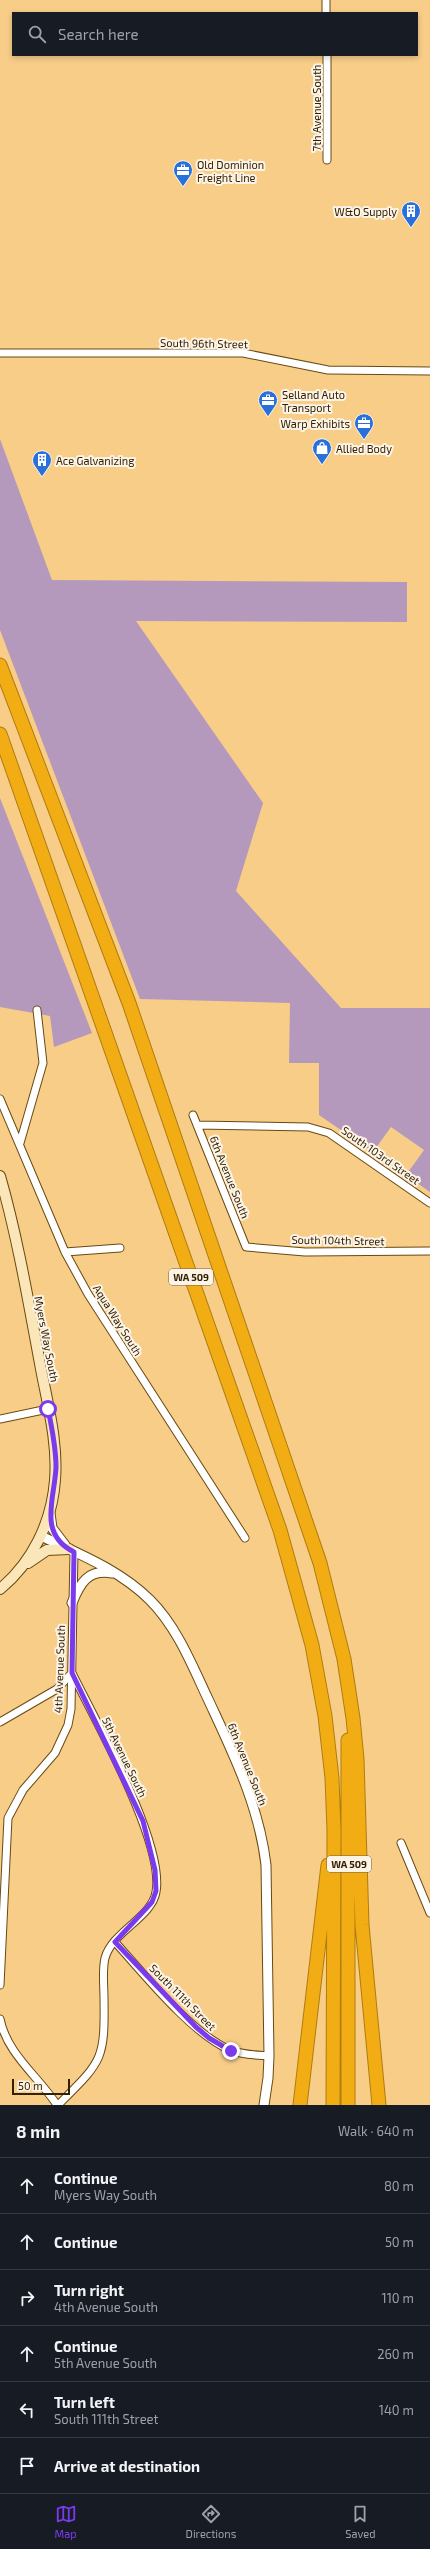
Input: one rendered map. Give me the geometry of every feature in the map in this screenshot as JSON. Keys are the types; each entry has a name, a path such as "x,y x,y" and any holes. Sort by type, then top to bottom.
{"highway":[{"name":"WA 509","path":"0,665 129,1003 320,1563 334,1623 346,1718 348,1772 348,2105"},
{"name":"WA 509","path":"0,734 277,1523 301,1601 325,1716 332,1778 334,1830 333,2105"},
{"path":"334,1623 344,1659 357,1759 362,1925 379,2105"},
{"path":"300,2105 325,1880 334,1830"}],"main road":[{"name":"Myers Way South","path":"0,1176 16,1242 56,1456 51,1502 40,1536 22,1568 0,1588"},
{"path":"22,1568 48,1550 72,1550"}],"street":[{"path":"326,0 326,12"},
{"name":"7th Avenue South","path":"326,56 327,160"},
{"name":"South 96th Street","path":"0,353 243,353 328,370 430,371"},
{"path":"20,1143 42,1069 43,1045 37,1010"},
{"name":"Aqua Way South","path":"0,1099 20,1143 65,1252 106,1325 245,1538"},
{"name":"6th Avenue South","path":"193,1115 246,1247"},
{"name":"South 103rd Street","path":"197,1125 308,1127 329,1133 430,1203"},
{"name":"South 104th Street","path":"246,1247 305,1252 430,1252"},
{"path":"65,1252 120,1248"},
{"path":"0,1419 48,1409"},
{"path":"51,1502 50,1518 52,1528 72,1550"},
{"name":"6th Avenue South","path":"40,1536 72,1550 117,1574 151,1600 169,1624 192,1665 250,1793 261,1834 266,1865 269,2056 268,2078 264,2105"},
{"name":"4th Avenue South","path":"0,1985 6,1826 11,1811 24,1790 55,1753 62,1742 71,1709 72,1550"},
{"path":"72,1603 77,1590 87,1577 102,1571 117,1574"},
{"path":"0,1722 57,1690 72,1673"},
{"name":"5th Avenue South","path":"57,2105 90,2073 100,2057 104,2034 104,1963 108,1951 152,1902 156,1891 155,1870 143,1821 72,1673"},
{"path":"401,1843 430,1913"},
{"name":"South 111th Street","path":"115,1942 149,1979 209,2038 231,2051 269,2056"},
{"path":"0,2019 4,2033 11,2047 47,2089 57,2105"}],"shaded area":[{"path":"0,439 52,580 407,582 407,622 136,621 263,803 236,891 341,1008 430,1008 430,1192 406,1175 424,1150 391,1127 373,1152 319,1115 319,1063 289,1063 290,1003 140,999 0,630"},
{"path":"0,798 92,1033 54,1047 50,1016 0,1007"}],"place":[{"name":"Old Dominion Freight Line","path":"183,187"},
{"name":"W&O Supply","path":"411,228"},
{"name":"Selland Auto Transport","path":"268,417"},
{"name":"Warp Exhibits","path":"364,440"},
{"name":"Allied Body","path":"322,465"},
{"name":"Ace Galvanizing","path":"42,477"}],"route":[{"path":"48,1409 56,1456 55,1482 51,1502 50,1521 55,1534 69,1549 74,1552 71,1656 72,1673 143,1821 155,1870 156,1891 152,1902 115,1942 196,2027 209,2038 231,2051"}]}
